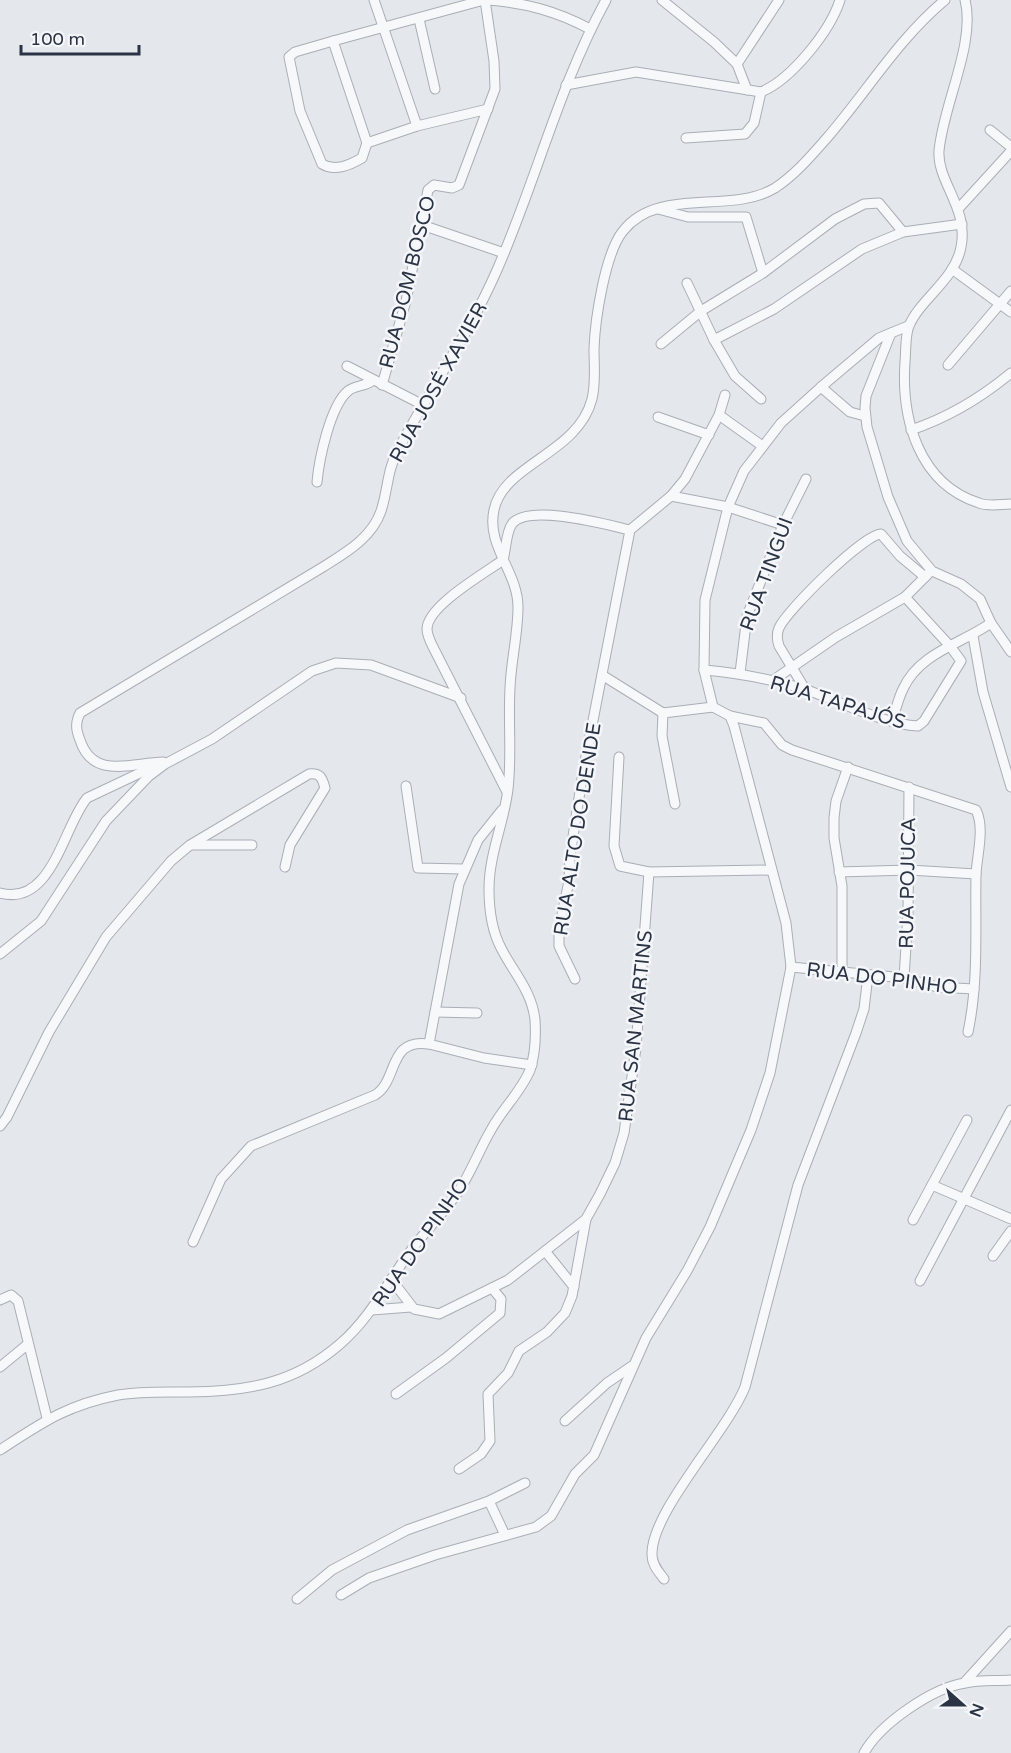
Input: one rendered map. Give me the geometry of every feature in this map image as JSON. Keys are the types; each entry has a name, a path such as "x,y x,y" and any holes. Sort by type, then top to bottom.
{"street":[{"path":"374,0 417,126"},
{"path":"486,0 495,82 494,95 488,109 417,126 371,142 362,158 347,166 328,168 322,164 300,111 289,67 289,57 295,52 486,0 519,1 562,14 590,29"},
{"name":"RUA JOSÉ XAVIER","path":"168,761 113,766 93,762 83,750 76,731 76,719 80,713 323,567 362,539 376,520 392,462 423,405 469,330 504,253 566,85 590,29 606,0"},
{"path":"662,0 673,3 737,64 747,90"},
{"path":"737,64 779,0"},
{"path":"566,85 636,72 761,92 784,78 803,58 832,18 840,0"},
{"path":"658,209 742,200 778,186 823,143 870,87 911,31 945,0"},
{"path":"713,707 704,670 705,600 728,507 744,471 761,445 781,423 821,387 879,338 908,326 952,269 962,246 959,208 939,157 968,27 965,0"},
{"path":"419,19 435,89"},
{"path":"333,40 371,142"},
{"path":"686,138 731,136 748,132 756,114 761,92"},
{"name":"RUA DOM BOSCO","path":"378,382 406,301 428,190 431,186 452,188 459,185 488,109"},
{"path":"959,208 1011,149 990,130"},
{"path":"661,344 701,311 763,273 836,219 864,204 879,203 903,232"},
{"path":"658,209 688,217 746,217 763,273"},
{"name":"RUA DO PINHO","path":"0,1450 47,1418 72,1407 124,1394 224,1391 286,1379 321,1359 352,1332 372,1310 416,1243 457,1193 491,1128 521,1087 532,1065 535,1030 532,1004 499,945 490,909 490,862 507,792 510,677 518,609 515,585 493,533 494,507 498,497 521,474 571,437 586,416 594,385 596,327 613,252 628,225 658,209"},
{"path":"714,340 774,309 848,256 903,232 962,224"},
{"path":"422,225 504,253"},
{"path":"952,269 1011,312"},
{"path":"687,283 714,340 735,376 761,399"},
{"path":"948,365 1011,291"},
{"path":"908,326 904,390 911,430 928,467 960,495 980,504 1011,504"},
{"path":"891,333 866,396 865,416 888,496 901,531 929,574"},
{"path":"347,366 423,405"},
{"path":"911,430 931,424 969,403 1011,373"},
{"path":"317,482 322,446 343,397 350,390 378,382"},
{"path":"821,387 850,412 865,416"},
{"path":"507,792 433,647 427,628 429,620 442,604 503,560 510,528 513,523 523,518 550,516 575,518 630,530 671,496 690,471 719,416 725,395"},
{"path":"719,416 761,445"},
{"path":"658,417 709,435"},
{"name":"RUA TINGUI","path":"740,673 747,616 783,525 806,479"},
{"path":"671,496 728,507 783,525"},
{"name":"RUA ALTO DO DENDE","path":"575,980 559,946 559,929 569,882 581,784 630,530"},
{"path":"805,689 777,640 780,627 789,612 862,543 881,534 900,555 929,574 970,590 986,608 991,623 1011,652"},
{"path":"772,681 791,666 905,597 929,574"},
{"path":"905,597 950,646"},
{"path":"892,720 910,678 926,660 973,636 991,623"},
{"path":"973,636 982,692 1011,787"},
{"name":"RUA TAPAJÓS","path":"704,670 740,673 805,689 833,702 914,726 924,721 960,664 960,659 950,646"},
{"path":"0,892 20,893 41,880 55,861 79,808 87,798 212,739 312,671 336,663 350,663 388,670 461,698"},
{"path":"602,675 663,713 713,707 730,716 758,720 764,723 782,745 976,810 979,819 974,989 968,1032"},
{"path":"663,713 662,736 675,804"},
{"path":"341,1595 369,1578 404,1565 536,1527 556,1511 575,1474 594,1455 632,1366 710,1227 751,1130 770,1073 791,967 786,923 750,782 730,716"},
{"path":"619,758 614,846 620,866 649,872 771,870"},
{"path":"0,954 33,930 49,912 113,812 149,776 168,761"},
{"path":"842,972 842,886 834,838 834,818 848,767"},
{"path":"0,1126 7,1117 49,1032 106,937 171,861 190,846 309,774 316,773 322,777 325,788 291,845 285,867"},
{"path":"406,786 416,865 422,870 463,869"},
{"name":"RUA POJUCA","path":"904,978 909,870 909,787"},
{"path":"429,1044 463,869 478,840 505,805"},
{"path":"190,846 252,845"},
{"path":"839,872 909,870 976,874"},
{"name":"RUA SAN MARTINS","path":"372,1310 411,1307 428,1314 439,1314 508,1280 586,1219 615,1163 624,1132 636,1048 649,872"},
{"name":"RUA DO PINHO","path":"791,967 904,978 947,988 974,989"},
{"path":"664,1579 653,1563 654,1539 677,1494 732,1415 745,1387 798,1185 864,1009 868,975"},
{"path":"435,1012 477,1013"},
{"path":"193,1242 220,1179 251,1146 383,1091 396,1058 407,1047 417,1042 484,1058 532,1065"},
{"path":"920,1281 1011,1110"},
{"path":"913,1220 967,1120"},
{"path":"932,1185 1011,1219"},
{"path":"459,1470 481,1454 489,1441 488,1394 502,1381 519,1351 547,1332 565,1313 574,1287 586,1219"},
{"path":"993,1256 1011,1231"},
{"path":"545,1251 574,1287"},
{"path":"391,1280 411,1307"},
{"path":"396,1394 446,1358 500,1313 501,1299 492,1288"},
{"path":"0,1300 11,1295 18,1301 47,1418"},
{"path":"0,1367 28,1344"},
{"path":"565,1421 608,1383 632,1366"},
{"path":"297,1599 332,1570 407,1530 489,1501 525,1483"},
{"path":"489,1501 505,1535"},
{"path":"964,1683 1011,1631"},
{"path":"864,1753 886,1727 911,1708 964,1683 1011,1680"}]}
